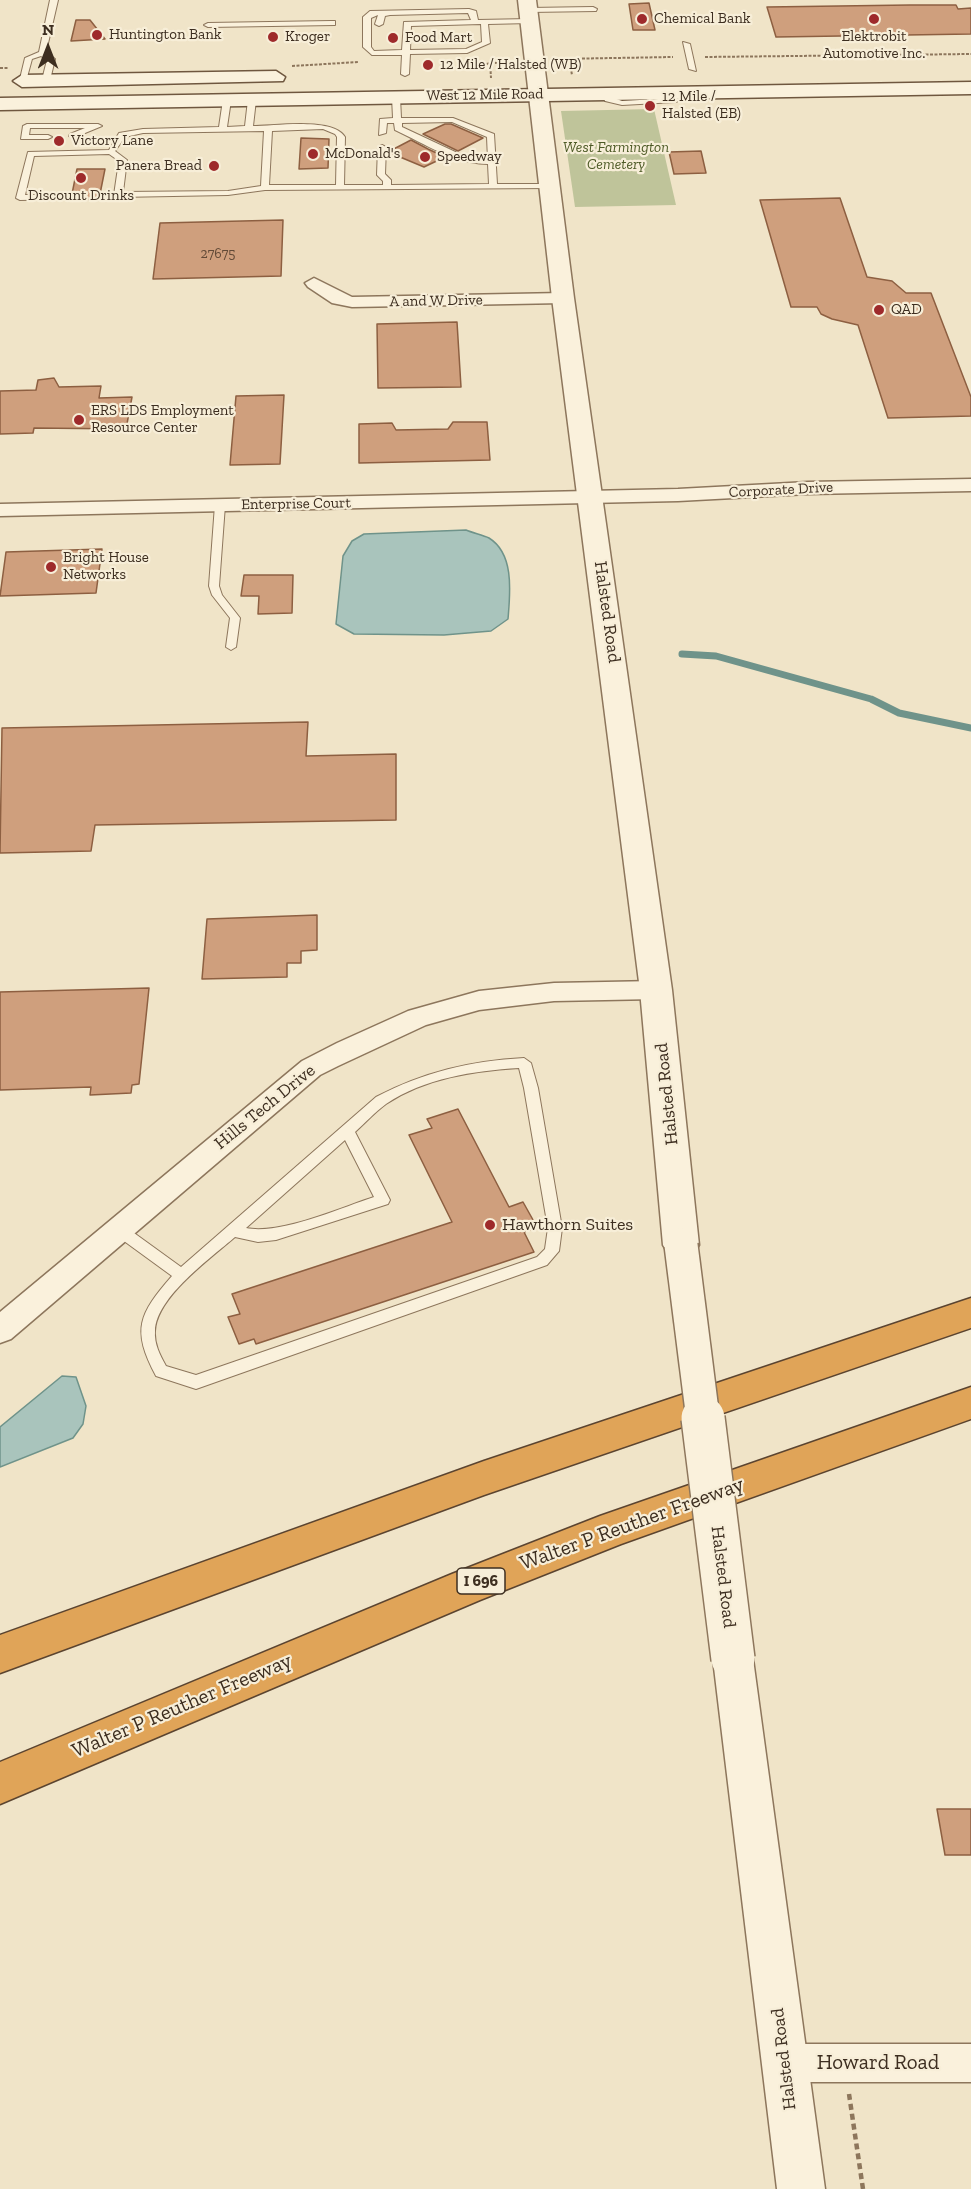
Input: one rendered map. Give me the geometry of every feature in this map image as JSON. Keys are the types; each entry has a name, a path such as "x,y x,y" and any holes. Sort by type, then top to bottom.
{"highway":[{"path":"0,1654 207,1577 557,1452 971,1313"},
{"name":"Walter P Reuther Freeway","path":"0,1783 466,1587 593,1537 971,1403"}],"street":[{"name":"Halsted Road","path":"529,10 563,298 656,990 681,1245 801,2189"},
{"name":"West 12 Mile Road","path":"537,83 563,63"},
{"path":"671,69 691,63 715,69"},
{"path":"851,89 880,79 881,71"},
{"name":"West 12 Mile Road","path":"514,72 537,83"},
{"name":"West 12 Mile Road","path":"385,75 426,74"},
{"path":"0,81 297,76"},
{"path":"445,96 460,86 460,77"},
{"path":"155,102 135,98 132,91 139,84 158,78"},
{"path":"8,104 36,96 43,90 46,80"},
{"name":"West 12 Mile Road","path":"8,104 445,96 537,83 612,87 675,96 851,89 971,88"},
{"name":"A and W Drive","path":"315,283 338,299 352,302 563,298"},
{"name":"Corporate Drive","path":"591,497 808,488 971,485"},
{"name":"Enterprise Court","path":"0,510 591,497"},
{"name":"Hills Tech Drive","path":"0,1329 311,1068 376,1034 425,1015 482,1000 586,991 656,990"},
{"name":"Howard Road","path":"785,2063 971,2063"}],"lane":[{"path":"42,53 54,0"},
{"path":"405,74 408,52 407,24 479,22 529,10 593,9"},
{"path":"469,11 479,22 486,43 467,51 368,50 367,18 373,14 469,11"},
{"path":"379,24 382,15 390,13"},
{"path":"208,25 332,23"},
{"path":"686,44 691,63"},
{"path":"42,53 51,59 46,80"},
{"path":"22,81 29,58 42,53"},
{"path":"675,96 678,112"},
{"path":"396,97 398,129 463,159 473,162 492,162"},
{"path":"223,129 227,100"},
{"path":"249,128 252,100"},
{"path":"382,133 382,121 453,120 491,136 493,183"},
{"path":"48,137 24,137 27,126 105,128 122,135 165,130 324,127 338,132 341,137 340,188"},
{"path":"73,136 105,128"},
{"path":"265,188 268,128"},
{"path":"111,152 122,135"},
{"path":"382,147 381,175 387,184"},
{"path":"69,197 20,198 31,154 111,152 123,160 118,195 228,193 265,188 340,188 387,184 493,183 550,186"},
{"path":"220,505 214,586 217,595 235,618 231,647"},
{"path":"524,1063 531,1088 555,1228 552,1251 542,1261 196,1382 162,1371 152,1356 146,1329 152,1309 182,1275 233,1231 381,1101 410,1084 449,1070 524,1063"},
{"path":"233,1231 258,1236 276,1234 382,1200 347,1130"},
{"path":"118,1229 182,1275"}],"path":[{"path":"563,63 691,63 971,54"},
{"path":"844,2063 862,2189"}],"green space":[{"name":"West Farmington Cemetery","path":"654,109 676,205 575,207 561,111"}],"water":[{"path":"466,530 489,538 503,554 507,564 510,587 508,619 491,631 444,635 354,634 336,624 343,556 352,541 364,534"},
{"path":"62,1376 76,1377 86,1406 83,1424 73,1438 0,1467 0,1427"}],"building":[{"path":"649,3 655,30 633,30 629,4"},
{"path":"956,5 958,9 971,8 971,34 776,37 767,7"},
{"name":"Huntington Bank","path":"76,20 90,20 105,39 71,41"},
{"name":"Speedway","path":"445,124 451,124 483,138 458,151 423,134"},
{"name":"McDonald's","path":"301,138 329,139 328,168 299,169"},
{"path":"411,140 445,157 424,167 388,152"},
{"path":"701,151 706,173 674,174 669,152"},
{"name":"Discount Drinks","path":"77,169 105,169 99,199 72,200 75,198 72,194"},
{"name":"QAD","path":"840,198 867,277 892,281 906,293 931,293 971,397 971,416 888,418 858,325 832,319 821,314 817,307 791,307 760,200"},
{"path":"283,220 281,276 153,279 160,223"},
{"path":"457,322 461,387 378,388 377,324"},
{"path":"54,378 59,387 101,386 99,398 132,397 126,429 34,428 33,433 0,434 0,391 36,390 38,380"},
{"path":"284,395 280,464 230,465 236,396"},
{"path":"453,422 487,422 490,460 359,463 359,424 392,423 396,430 448,429"},
{"name":"Bright House Networks","path":"102,549 96,593 0,596 6,552"},
{"path":"244,575 293,575 292,613 258,614 259,596 241,596"},
{"path":"308,722 306,756 396,754 396,820 95,825 91,851 0,853 2,728"},
{"path":"317,915 317,950 301,951 301,963 287,963 287,977 202,979 207,919"},
{"path":"149,988 139,1084 132,1085 131,1093 90,1095 91,1087 0,1090 0,992"},
{"name":"Hawthorn Suites","path":"458,1109 509,1207 523,1202 537,1227 524,1232 534,1252 256,1344 254,1339 239,1344 228,1317 240,1314 232,1294 452,1222 409,1135 432,1128 427,1119"},
{"path":"937,1809 971,1809 971,1855 945,1855"}],"waterway":[{"path":"682,654 716,656 871,699 899,713 971,728"}],"place":[{"name":"Chemical Bank","path":"642,19"},
{"name":"Elektrobit Automotive Inc.","path":"874,19"},
{"name":"Huntington Bank","path":"97,35"},
{"name":"Kroger","path":"273,37"},
{"name":"Food Mart","path":"393,38"},
{"name":"12 Mile / Halsted (WB)","path":"428,65"},
{"name":"12 Mile / Halsted (EB)","path":"650,106"},
{"name":"Victory Lane","path":"59,141"},
{"name":"McDonald's","path":"313,154"},
{"name":"Speedway","path":"425,157"},
{"name":"Panera Bread","path":"214,166"},
{"name":"Discount Drinks","path":"81,178"},
{"name":"QAD","path":"879,310"},
{"name":"ERS LDS Employment Resource Center","path":"79,420"},
{"name":"Bright House Networks","path":"51,567"},
{"name":"Hawthorn Suites","path":"490,1225"}]}
